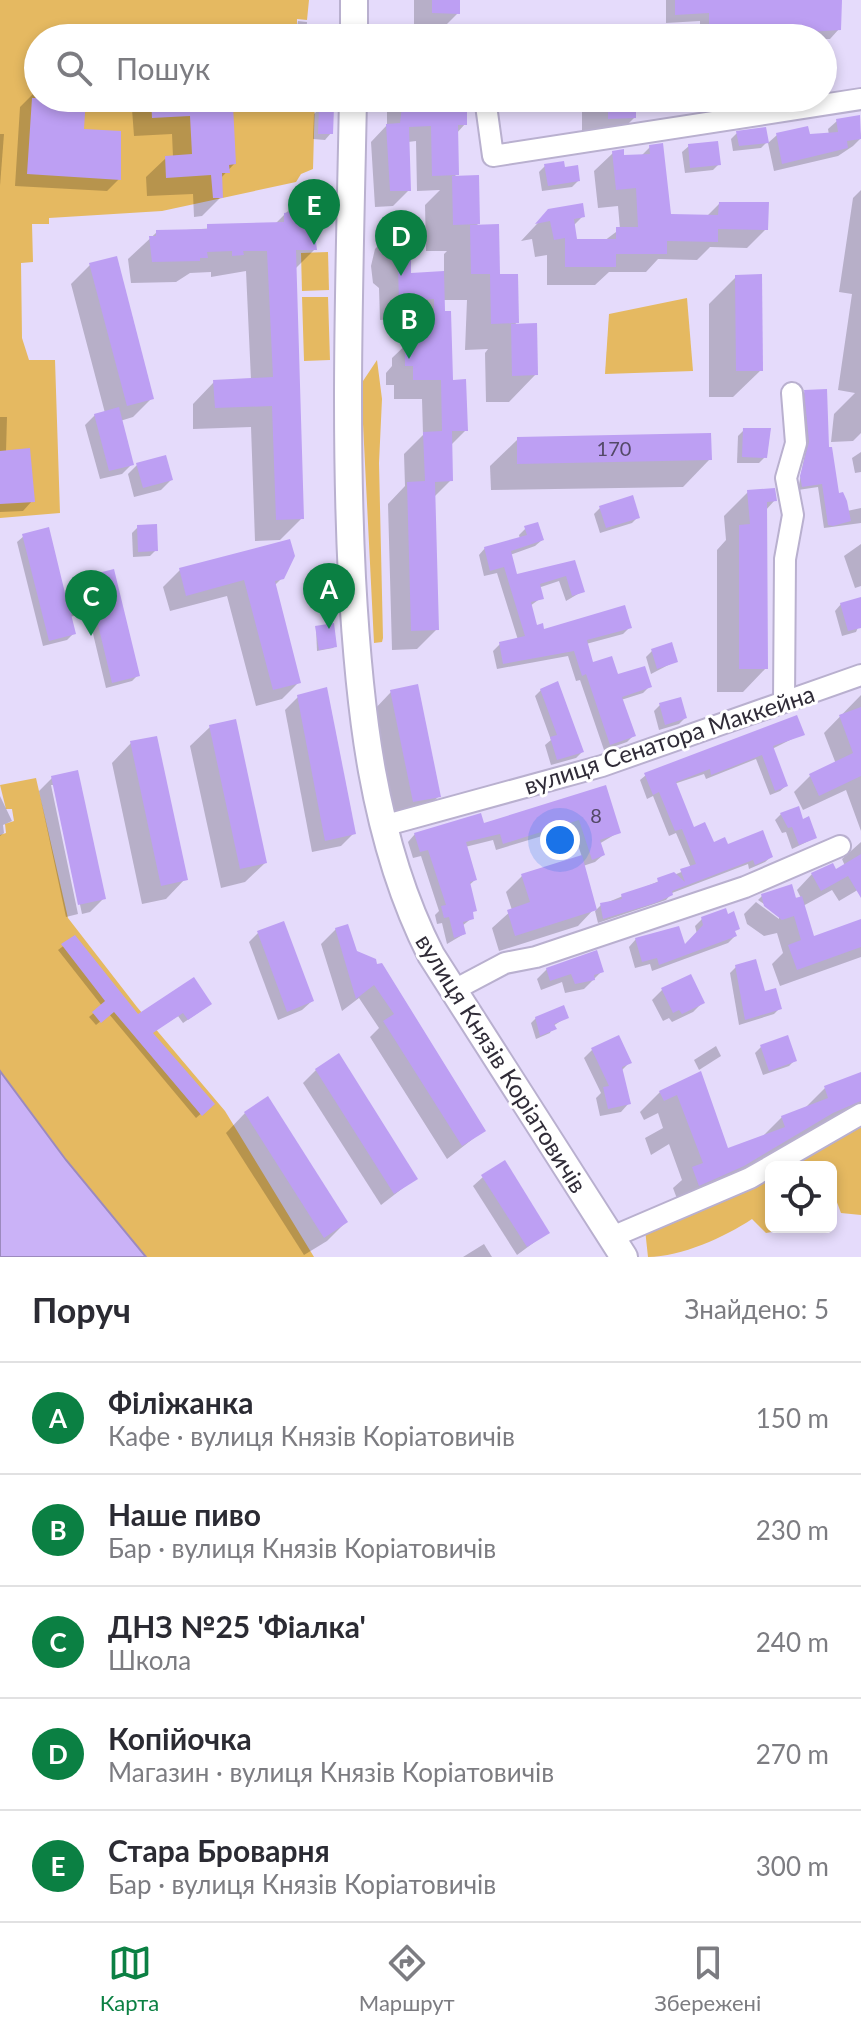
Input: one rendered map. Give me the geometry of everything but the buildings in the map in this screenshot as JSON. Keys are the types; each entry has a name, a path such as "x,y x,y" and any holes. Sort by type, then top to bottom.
{"main road":[{"path":"354,0 354,24"},
{"name":"вулиця Князів Коріатовичів","path":"353,112 347,441 351,545 357,674 383,826 409,913 431,955 618,1247"}],"street":[{"path":"837,103 861,99"},
{"path":"487,112 493,156 777,112"},
{"path":"784,701 785,559 793,515 786,478 796,443 792,393"},
{"name":"вулиця Сенатора Маккейна","path":"383,826 602,766 861,675"},
{"path":"454,990 505,963 536,957 745,887 840,846"},
{"path":"618,1247 750,1178 861,1114"}],"shaded area":[{"path":"0,0 309,0 307,20 297,19 297,24 24,24 24,112 315,112 313,169 301,174 296,182 162,211 49,218 49,224 32,224 33,262 21,263 22,338 29,360 55,360 60,513 0,518"},
{"path":"328,252 329,290 302,291 301,253"},
{"path":"302,297 328,297 330,360 304,361"},
{"path":"687,298 693,371 605,374 609,314"},
{"path":"377,360 382,399 379,463 383,638 382,642 374,643 361,384"},
{"path":"36,778 68,918 137,1007 225,1111 314,1257 146,1257 66,1160 0,1071 0,835 6,833 5,824 14,821 12,809 6,809 0,785"},
{"path":"0,1071 66,1160 146,1257 0,1257"},
{"path":"861,1114 861,1215 841,1213 837,1202 837,1161 765,1161 765,1232 752,1219 702,1245 674,1254 648,1257 644,1220"}],"place":[{"name":"Стара Броварня","path":"314,245"},
{"name":"Копійочка","path":"401,276"},
{"name":"Наше пиво","path":"409,359"},
{"name":"Філіжанка","path":"329,629"},
{"name":"ДНЗ №25 'Фіалка'","path":"91,636"}]}
